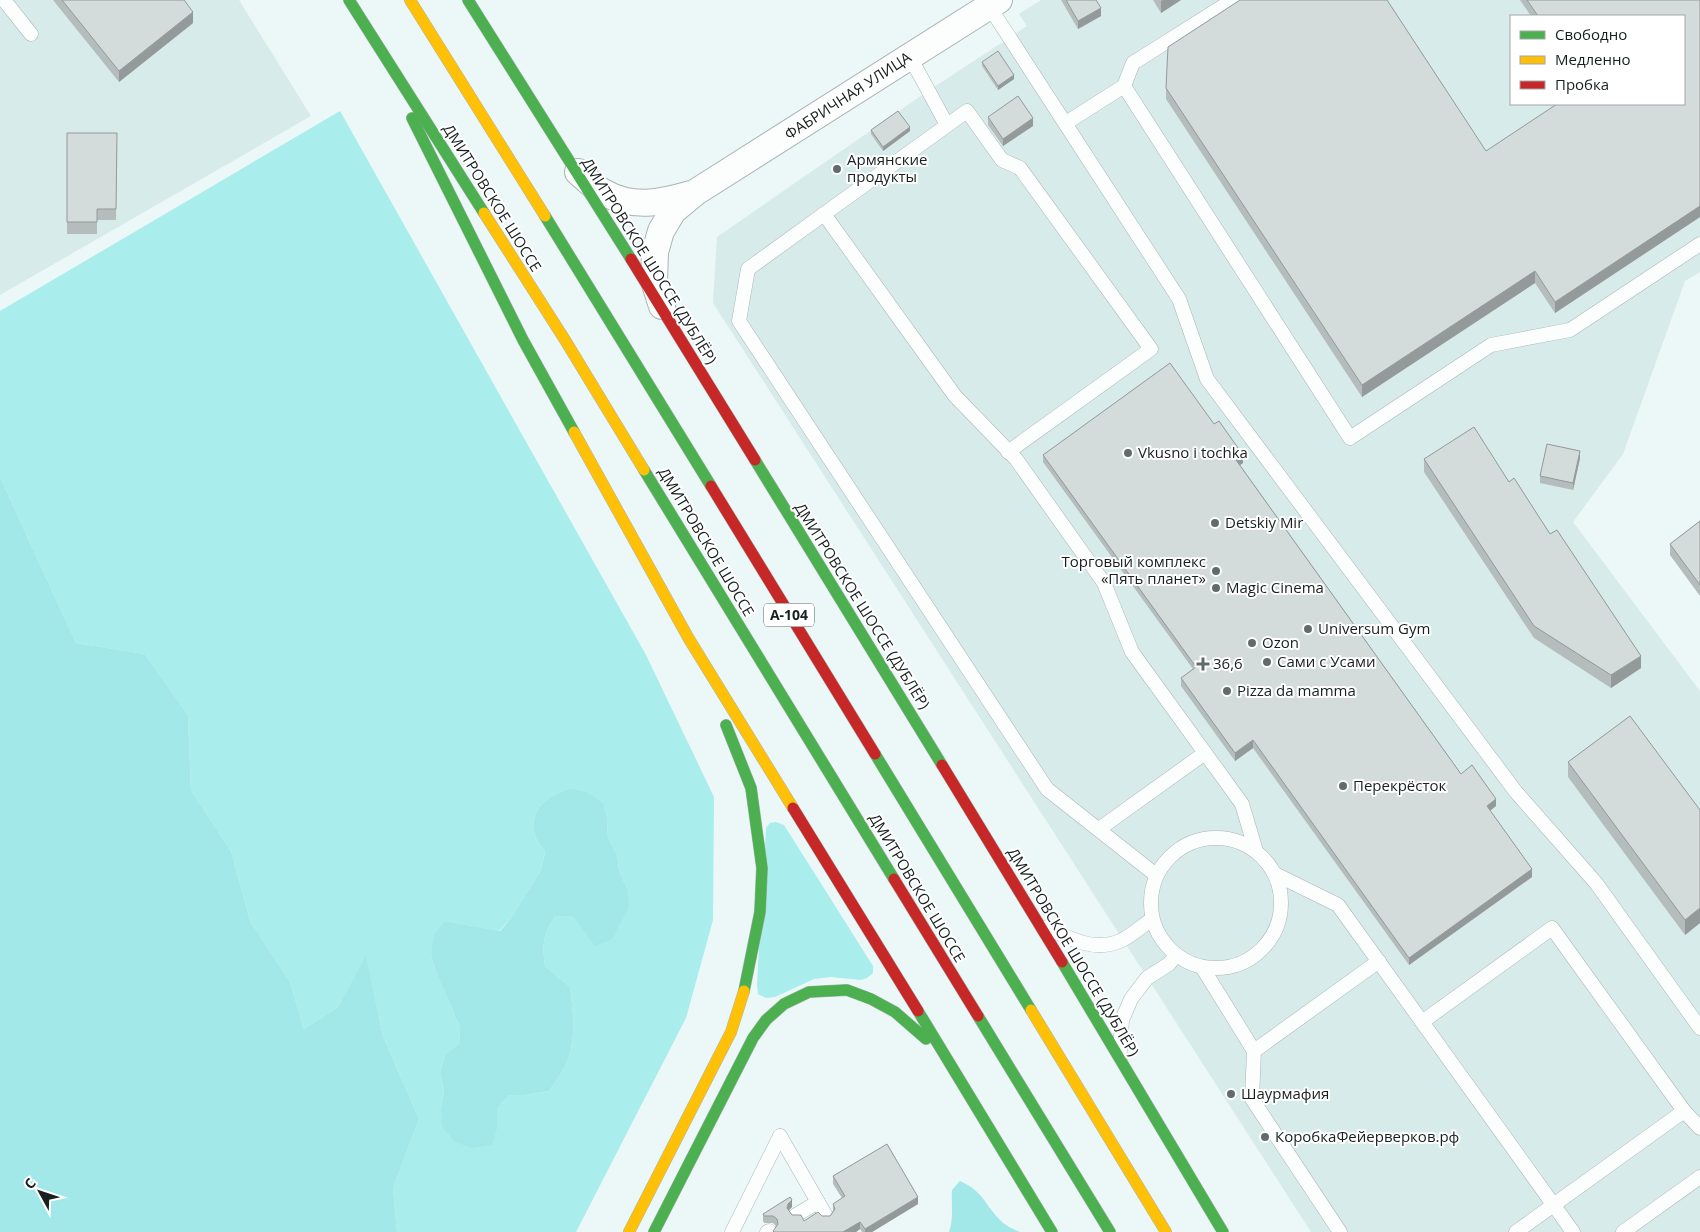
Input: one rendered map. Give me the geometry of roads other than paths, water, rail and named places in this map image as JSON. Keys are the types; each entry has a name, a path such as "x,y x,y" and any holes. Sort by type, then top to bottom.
{"main road":[{"name":"ДМИТРОВСКОЕ ШОССЕ","path":"349,0 570,349 1110,1232"},
{"name":"А-104","path":"410,0 606,314 1166,1232"},
{"name":"ДМИТРОВСКОЕ ШОССЕ (ДУБЛЁР)","path":"468,0 662,309 1038,922 1223,1232"},
{"path":"368,31 524,340 689,639 955,1070 1052,1232"},
{"path":"630,1232 732,1032 744,992 760,912 762,868 751,788 735,744 689,639"},
{"path":"654,1232 752,1038 766,1020 784,1004 809,992 847,990 871,999 894,1012 921,1033 955,1070"}],"street":[{"name":"ФАБРИЧНАЯ УЛИЦА","path":"662,309 654,281 655,252 661,231 673,211 696,192 910,56 981,6"},
{"name":"ФАБРИЧНАЯ УЛИЦА","path":"575,170 602,192 621,200 642,204 666,201 696,192"}],"lane":[{"path":"4,0 31,34"},
{"path":"1066,123 1124,86 1133,63 1233,0"},
{"path":"981,6 1066,123 1179,299 1207,379 1516,792 1596,884 1700,1028"},
{"path":"910,56 948,125"},
{"path":"1124,86 1350,438 1492,345 1570,330 1700,244"},
{"path":"1008,452 1151,349 1020,168 1002,160 967,111 748,269 739,320 1047,790 1156,875"},
{"path":"824,214 955,396 1016,459 1104,583 1132,652 1242,804 1256,851"},
{"path":"1099,829 1205,753"},
{"path":"1201,839 1230,839 1256,851 1267,861 1275,874 1282,902 1280,917 1268,944 1251,958 1231,967 1217,969 1202,967 1188,963 1176,955 1165,945 1157,932 1150,904 1156,875 1174,852 1187,844 1201,839"},
{"path":"1275,874 1338,905 1573,1232"},
{"path":"1038,922 1070,940 1096,946 1120,941 1152,918"},
{"path":"1422,1022 1552,928 1684,1110 1700,1128"},
{"path":"1120,1060 1122,1020 1131,999 1147,978 1169,964 1176,955"},
{"path":"1254,1051 1379,962"},
{"path":"1202,967 1254,1051 1252,1099 1340,1232"},
{"path":"1516,1232 1684,1110"},
{"path":"732,1232 780,1136 826,1216"},
{"path":"1623,1232 1700,1177"},
{"path":"796,1215 818,1202"}],"place":[{"name":"Армянские продукты","path":"837,169"},
{"name":"Vkusno i tochka","path":"1128,453"},
{"name":"Detskiy Mir","path":"1215,523"},
{"name":"Торговый комплекс «Пять планет»","path":"1216,571"},
{"name":"Magic Cinema","path":"1216,588"},
{"name":"Universum Gym","path":"1308,629"},
{"name":"Ozon","path":"1252,643"},
{"name":"Сами с Усами","path":"1267,662"},
{"name":"36,6","path":"1203,664"},
{"name":"Pizza da mamma","path":"1227,691"},
{"name":"Перекрёсток","path":"1343,786"},
{"name":"Шаурмафия","path":"1231,1094"},
{"name":"КоробкаФейерверков.рф","path":"1265,1137"}]}
